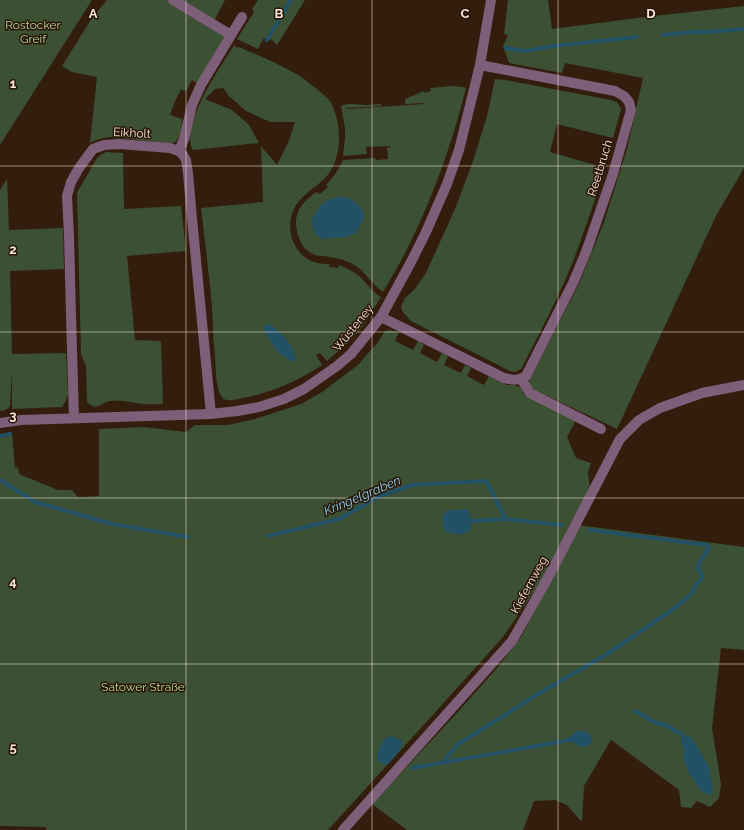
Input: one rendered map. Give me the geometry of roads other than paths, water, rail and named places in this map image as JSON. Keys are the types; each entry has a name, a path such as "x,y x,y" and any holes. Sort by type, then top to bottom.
{"street":[{"path":"173,0 231,35"},
{"name":"Wüsteney","path":"0,423 21,420 211,414 259,407 284,399 304,389 337,366 351,354 381,317 411,262 447,184 459,150 480,65 491,0"},
{"path":"211,414 188,173 186,160 179,151 184,139 192,105 201,85 242,17"},
{"name":"Reetbruch","path":"480,65 615,91 624,96 629,102 631,110 613,174 586,252 573,283 526,376 521,379"},
{"name":"Eikholt","path":"74,418 67,196 71,182 79,168 93,150 104,145 119,144 170,148 179,151"},
{"path":"381,317 504,378 512,380 521,379 530,393 601,429"},
{"name":"Kiefernweg","path":"343,830 512,641 557,560 620,439 639,420 660,408 702,393 744,385"}],"water":[{"path":"340,197 349,198 358,204 363,211 364,218 355,234 346,237 323,239 315,234 312,218 324,203"},
{"path":"267,323 281,333 288,342 296,358 294,362 285,358 279,353 265,333 264,327"},
{"path":"467,509 472,521 469,532 459,535 444,531 442,517 446,511"},
{"path":"577,731 586,732 591,735 592,741 588,746 581,747 569,741 568,738"},
{"path":"682,734 692,738 709,767 713,790 712,796 702,792 689,774 683,758 684,750 681,742"},
{"path":"391,736 402,740 402,747 388,764 381,764 377,760 379,748 384,739"}],"waterway":[{"path":"267,40 291,0"},
{"path":"663,35 744,29"},
{"path":"506,48 525,51 553,46 637,37"},
{"path":"0,436 10,434"},
{"name":"Kringelgraben","path":"0,480 35,502 112,524 188,537"},
{"name":"Kringelgraben","path":"268,536 339,519 380,496 412,485 486,481 506,519 562,525"},
{"path":"472,521 506,519"},
{"path":"443,762 457,745 533,697 607,654 675,608 692,593 703,576 698,569 700,561 709,548 707,545 589,530"},
{"path":"635,711 654,722 668,726 682,734"},
{"path":"412,768 569,740"}],"park label":[{"name":"Rostocker Greif","path":"33,32"},
{"name":"Satower Straße","path":"143,687"}]}
